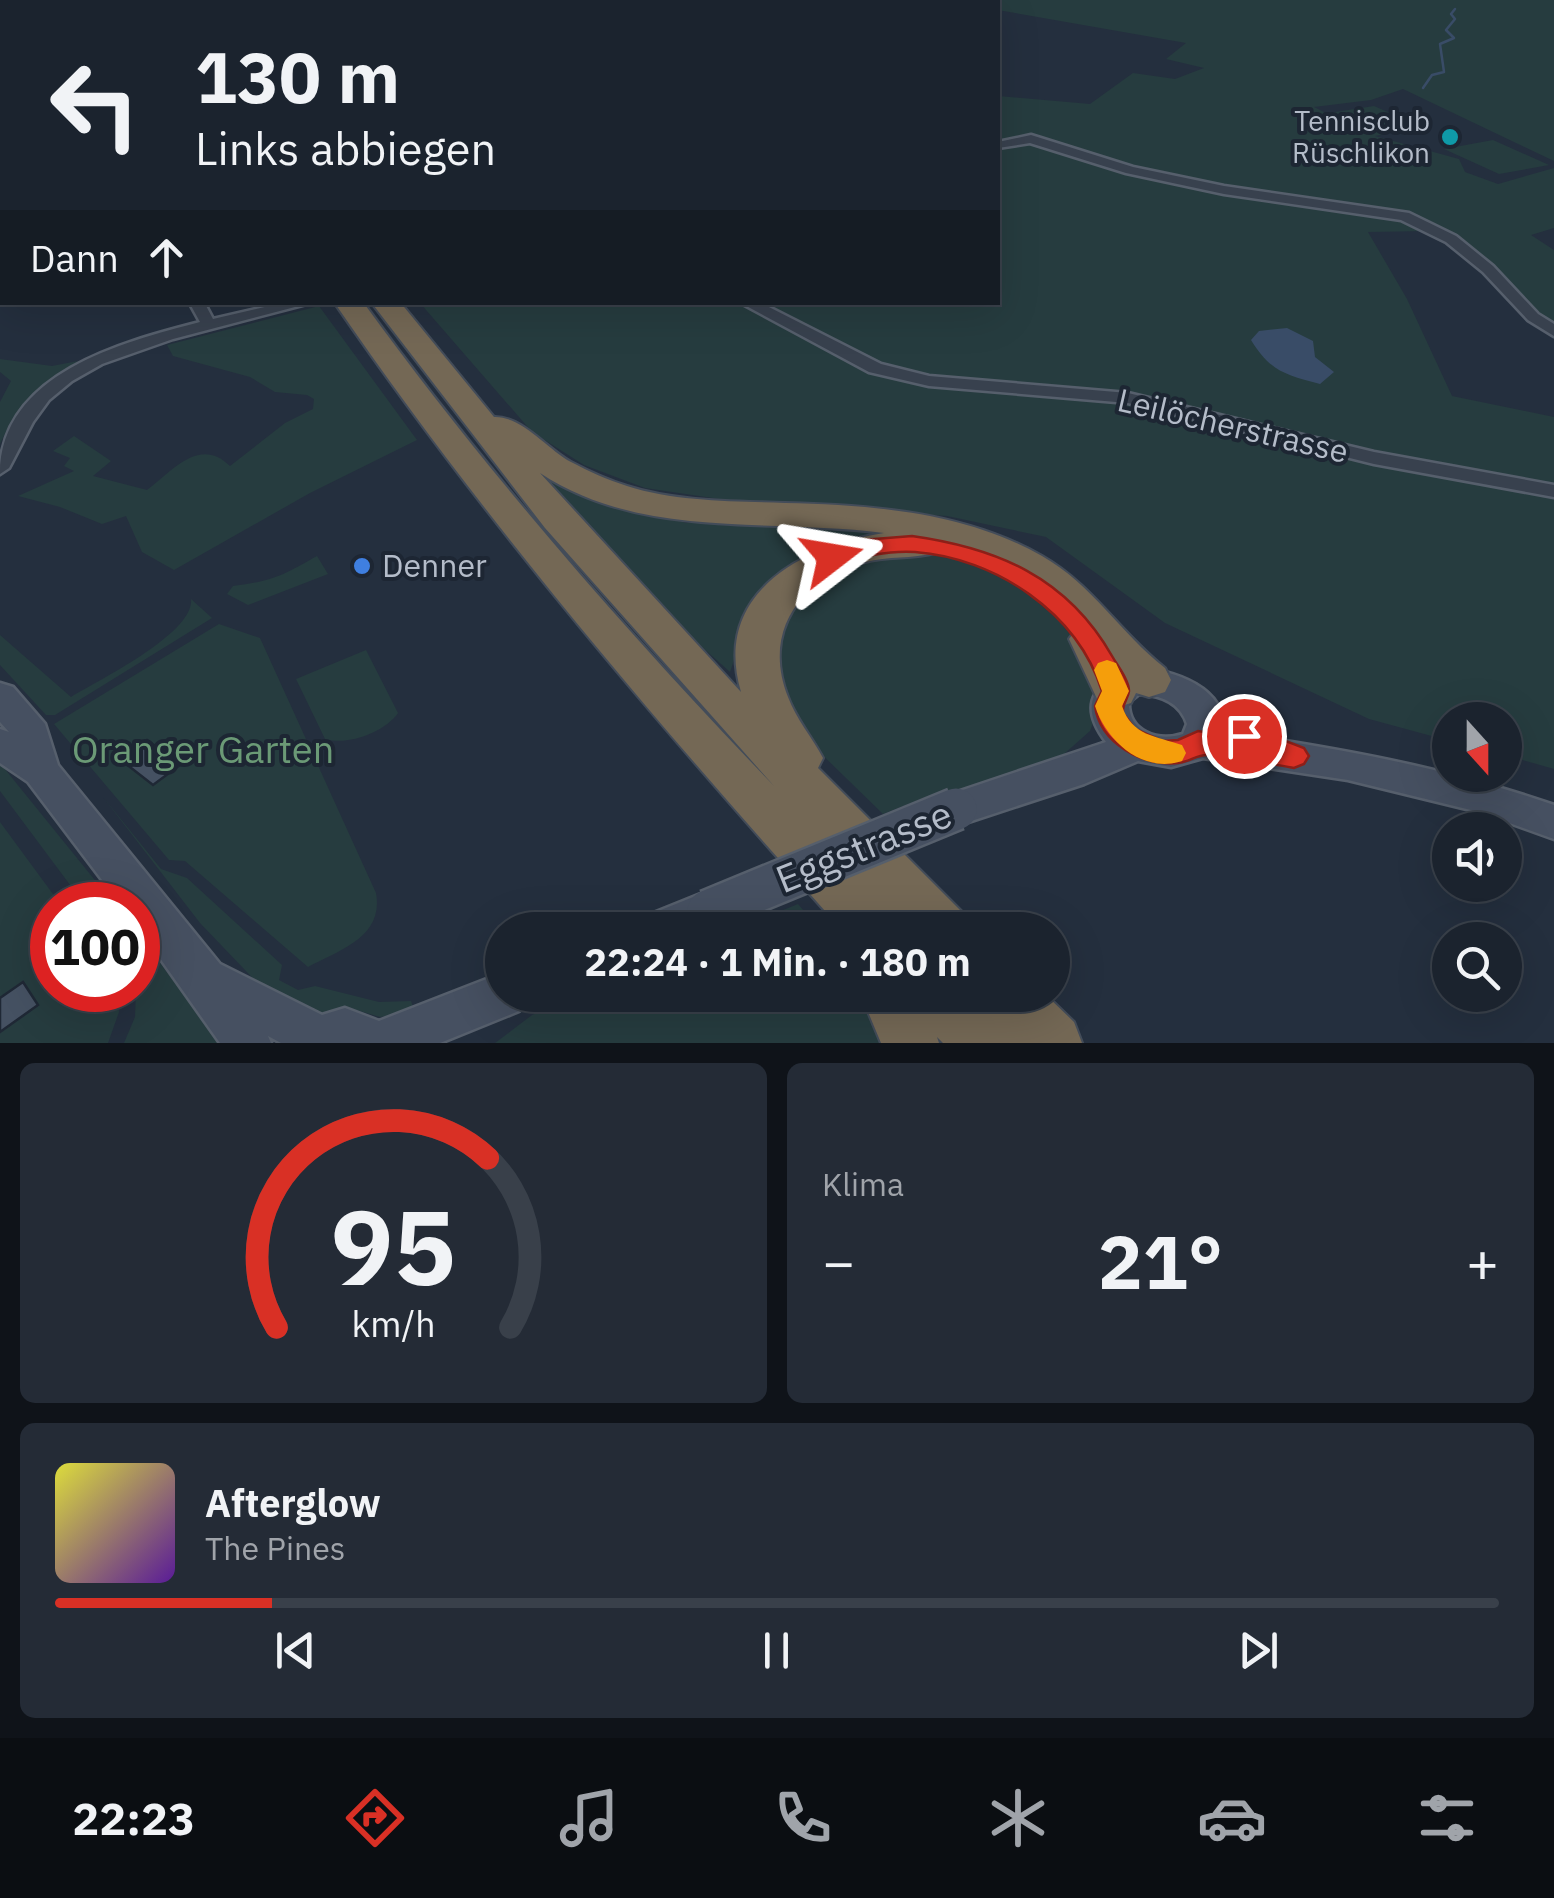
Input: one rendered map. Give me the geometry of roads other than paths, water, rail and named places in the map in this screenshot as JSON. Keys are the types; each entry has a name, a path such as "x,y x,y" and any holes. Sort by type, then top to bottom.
{"highway":[{"path":"350,305 510,518 764,810 860,912"},
{"path":"388,305 558,520 926,912"},
{"path":"444,378 527,449 568,475 615,495 699,513 899,523 994,548 1068,594 1120,654 1125,696"},
{"path":"840,824 769,706 757,660 760,630 770,607 796,578 818,563 862,548 897,544 945,548 993,562 1034,585 1074,619 1125,696"},
{"path":"764,810 835,912"},
{"path":"896,1012 910,1043"},
{"path":"953,1012 982,1043"},
{"path":"1023,1012 1053,1043"}],"main road":[{"path":"1125,696 1183,692 1201,730 1294,756 1480,796 1554,822"},
{"path":"1125,696 1115,726 1137,745 1171,753 1201,730"},
{"path":"1070,772 1125,696"},
{"path":"0,698 32,734 41,770"},
{"path":"0,744 41,770 203,978 247,1043"},
{"name":"Eggstrasse","path":"706,912 956,809 1070,772 1137,745"},
{"path":"203,978 311,1040 344,1031 379,1043 485,1004"},
{"path":"440,1043 485,1008"}],"street":[{"path":"1000,144 1031,139 1130,170 1224,190 1404,216 1451,240 1554,331"},
{"path":"198,305 210,327"},
{"path":"0,468 26,417 63,380 132,348 296,305"},
{"name":"Leilöcherstrasse","path":"752,305 876,368 929,381 1128,398 1374,458 1554,490"}],"water":[{"path":"1287,328 1313,341 1315,357 1334,372 1320,384 1280,370 1265,359 1251,340 1259,331"}],"waterway":[{"path":"1423,88 1432,75 1444,72 1440,44 1454,38 1446,30 1455,19 1451,14 1455,9"}],"place":[{"name":"Tennisclub Rüschlikon","path":"1450,137"},
{"name":"Denner","path":"362,566"}],"park label":[{"name":"Oranger Garten","path":"203,750"}]}
